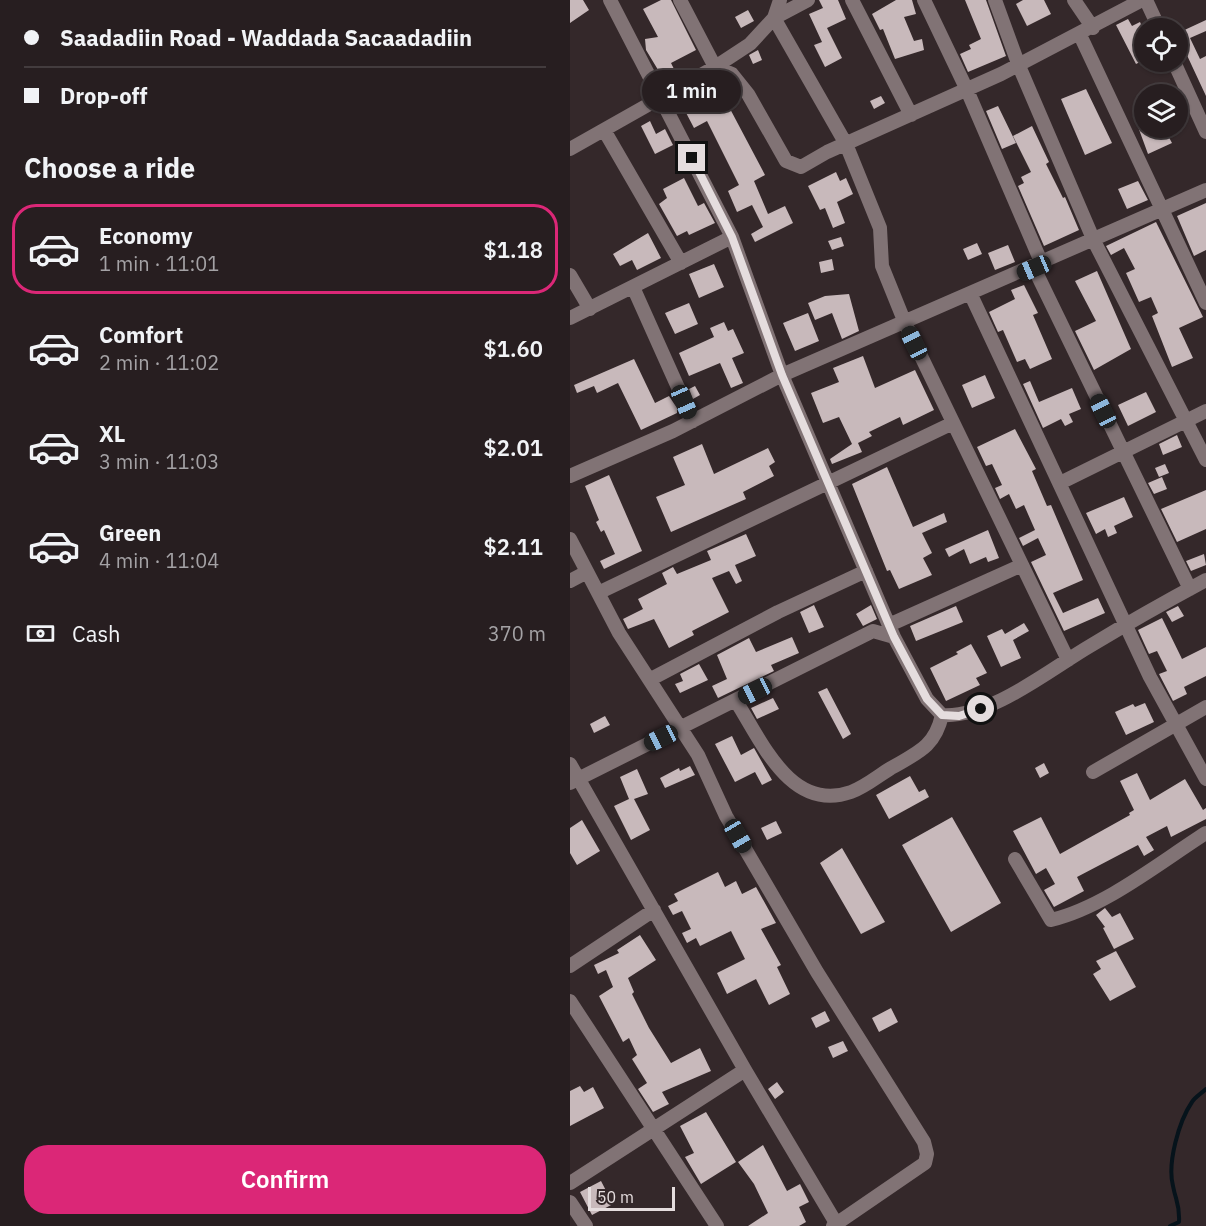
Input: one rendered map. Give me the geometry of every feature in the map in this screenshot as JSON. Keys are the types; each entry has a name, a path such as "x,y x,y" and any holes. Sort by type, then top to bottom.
{"street":[{"path":"610,0 732,237 782,375 892,631 927,699 942,715 959,716 981,709 1038,679 1126,624 1206,580"},
{"path":"680,0 714,67 732,74 748,94 786,161 801,167 846,144 1018,66 1144,0 1154,18"},
{"path":"780,0 774,18 846,144 880,228 882,266 905,323 1068,660"},
{"path":"570,149 714,67 750,44 774,18 808,0"},
{"path":"852,0 911,115"},
{"path":"924,0 968,90 1038,266 1123,451 1190,589"},
{"path":"995,0 1018,66 1094,241 1206,459"},
{"path":"1074,0 1093,28"},
{"path":"1080,35 1206,303"},
{"path":"1179,72 1206,132"},
{"path":"604,130 681,263"},
{"path":"570,476 693,421 782,375 1038,266 1206,190"},
{"path":"570,318 732,237"},
{"path":"570,275 590,309"},
{"path":"633,287 693,421"},
{"path":"971,295 1157,692 1206,779"},
{"path":"1060,483 1206,411"},
{"path":"598,592 953,423"},
{"path":"570,539 619,633 651,679 698,755 726,816 817,972 924,1142 927,1154 925,1163 835,1224 654,910 575,780 570,764"},
{"path":"575,780 873,631 892,631 1022,565"},
{"path":"651,679 778,612 866,571"},
{"path":"570,581 587,572"},
{"path":"736,701 779,769 799,788 821,797 851,791 923,749 939,732 942,715"},
{"path":"1094,772 1206,707"},
{"path":"1015,860 1051,920 1068,916 1098,901 1206,833"},
{"path":"570,966 654,910"},
{"path":"570,1001 717,1226"},
{"path":"570,1183 745,1070"},
{"path":"570,1202 586,1226"}],"building":[{"path":"570,0 583,0 589,10 570,23"},
{"path":"661,0 671,0 696,50 671,63 678,77 666,83 646,50 645,39 658,37 643,9"},
{"path":"819,0 838,0 846,19 827,28 842,58 825,67 814,45 822,42 809,14 823,8"},
{"path":"896,0 912,0 916,14 904,17 914,41 922,39 924,50 895,59 883,29 880,30 872,14"},
{"path":"965,0 986,0 1006,56 968,72 960,54 971,49 969,45 981,39"},
{"path":"1023,0 1044,0 1051,14 1027,26 1016,4"},
{"path":"748,10 754,21 741,28 735,17"},
{"path":"1128,19 1132,26 1134,25 1134,60 1116,25"},
{"path":"1206,20 1206,31 1190,38 1200,59 1206,56 1206,96 1188,57 1188,28"},
{"path":"758,50 762,60 753,64 749,55"},
{"path":"719,88 765,175 754,181 768,214 785,206 793,223 755,242 751,234 763,227 752,205 737,212 728,191 739,185 707,121 694,128 683,107"},
{"path":"1086,89 1112,143 1085,155 1061,99"},
{"path":"881,96 885,103 874,109 870,101"},
{"path":"998,106 1016,143 1002,149 986,111"},
{"path":"650,121 656,134 665,129 673,145 655,154 641,126"},
{"path":"1032,126 1049,162 1046,164 1063,198 1065,197 1079,230 1044,246 1018,186 1024,183 1021,177 1031,172 1013,136"},
{"path":"1142,138 1169,138 1172,143 1148,154"},
{"path":"836,172 840,181 846,178 853,194 837,202 845,223 833,228 825,208 820,210 808,186"},
{"path":"684,178 698,206 704,203 715,223 689,235 687,231 677,236 659,204 667,198 663,189"},
{"path":"1138,181 1148,200 1127,209 1118,189"},
{"path":"1206,203 1206,250 1194,256 1177,216"},
{"path":"1156,222 1203,317 1179,328 1193,358 1172,367 1152,316 1158,313 1151,297 1139,302 1126,273 1135,269 1124,248 1111,255 1106,246"},
{"path":"648,233 661,258 637,270 632,260 620,266 613,254"},
{"path":"841,237 844,246 832,250 828,241"},
{"path":"977,243 982,254 968,260 963,249"},
{"path":"1008,245 1015,262 995,270 988,253"},
{"path":"832,259 834,270 821,273 819,262"},
{"path":"714,264 724,287 699,298 689,274"},
{"path":"1097,271 1131,349 1094,370 1075,331 1096,321 1075,281"},
{"path":"1024,285 1038,313 1033,315 1052,359 1030,369 1025,359 1017,362 1003,330 998,332 989,312 1015,299 1011,290"},
{"path":"849,294 859,331 842,339 832,313 815,320 808,303 825,296"},
{"path":"689,303 698,324 675,334 665,313"},
{"path":"808,313 819,341 795,351 783,323"},
{"path":"724,322 728,331 733,329 744,353 732,358 743,383 731,388 720,363 689,376 679,353 714,337 710,328"},
{"path":"863,356 875,388 915,370 934,410 903,425 900,417 869,432 872,436 858,443 862,452 832,464 830,459 852,444 839,417 823,423 811,393 839,382 833,368"},
{"path":"634,359 655,403 669,396 677,408 677,413 641,430 618,383 597,393 594,386 577,393 574,385"},
{"path":"985,375 995,398 972,408 962,385"},
{"path":"1030,381 1039,402 1072,388 1081,409 1069,414 1073,422 1065,426 1061,419 1043,428 1023,384"},
{"path":"695,386 700,395 693,399 689,389"},
{"path":"1146,392 1156,412 1128,426 1118,405"},
{"path":"1015,429 1036,469 1032,471 1047,506 1051,505 1083,580 1053,593 1063,613 1098,598 1105,613 1064,631 1031,562 1046,555 1038,538 1023,546 1019,538 1035,530 1024,505 1016,509 1009,494 1000,499 995,488 1002,485 992,464 986,466 977,447"},
{"path":"1177,435 1182,447 1163,455 1159,444"},
{"path":"702,444 714,474 768,448 775,462 769,466 774,476 743,492 746,499 671,532 656,497 685,485 673,457"},
{"path":"1165,464 1169,473 1159,477 1155,468"},
{"path":"887,467 913,527 944,513 947,522 922,533 932,553 923,558 932,575 899,589 890,570 887,571 852,484"},
{"path":"609,475 642,551 604,569 600,561 615,554 604,530 601,532 596,522 599,520 585,486"},
{"path":"1162,477 1167,489 1154,494 1148,483"},
{"path":"1206,490 1206,529 1177,542 1161,509"},
{"path":"1124,497 1133,517 1114,526 1117,533 1108,537 1105,529 1096,534 1086,513"},
{"path":"988,530 999,558 988,562 986,557 970,564 964,549 949,557 945,549"},
{"path":"746,534 756,556 735,565 742,581 736,584 729,571 712,578 729,612 692,631 694,635 669,648 654,619 628,629 623,619 643,609 638,599 667,584 662,573 673,567 677,574 711,560 707,551"},
{"path":"1204,554 1206,565 1191,571 1186,561"},
{"path":"814,605 824,627 809,633 800,612"},
{"path":"871,605 877,619 863,626 856,614"},
{"path":"956,606 963,622 916,641 910,626"},
{"path":"1178,606 1184,616 1172,622 1166,612"},
{"path":"1162,618 1182,659 1206,647 1206,676 1184,687 1187,694 1173,701 1159,674 1167,671 1157,651 1149,654 1138,630"},
{"path":"1024,623 1029,631 1013,640 1021,658 1001,667 987,636 1002,629 1005,634"},
{"path":"792,637 799,653 771,665 774,671 718,698 712,686 727,679 717,655 749,638 756,652"},
{"path":"971,644 987,673 976,678 980,685 946,701 930,668 958,654 956,652"},
{"path":"699,664 708,680 680,693 675,684 683,681 680,674"},
{"path":"827,688 851,734 843,739 818,692"},
{"path":"773,698 779,709 757,719 751,708"},
{"path":"1145,703 1154,722 1126,735 1115,712 1133,704 1135,707"},
{"path":"605,716 610,725 594,733 590,724"},
{"path":"732,736 741,755 754,748 772,780 762,785 755,772 735,782 715,744"},
{"path":"1044,763 1049,773 1040,778 1035,768"},
{"path":"690,766 695,775 665,788 660,778 679,768 680,771"},
{"path":"637,769 648,794 634,799 650,830 631,840 614,806 629,799 620,777"},
{"path":"1137,773 1150,800 1185,779 1203,810 1206,808 1206,819 1171,837 1167,826 1146,837 1154,850 1144,856 1138,845 1077,877 1084,891 1054,907 1044,890 1055,884 1046,868 1036,874 1013,831 1041,817 1060,854 1130,815 1129,813 1134,810 1120,781"},
{"path":"910,776 919,792 925,789 929,797 889,819 876,795"},
{"path":"952,817 1001,903 951,932 902,845"},
{"path":"582,820 600,851 577,865 570,853 570,828"},
{"path":"776,821 782,833 767,840 761,828"},
{"path":"842,848 885,922 861,934 820,863"},
{"path":"718,872 725,887 736,881 742,894 756,887 776,923 761,929 781,965 777,967 790,994 769,1005 756,979 727,994 717,973 745,959 731,931 700,946 696,938 687,943 682,933 691,929 682,911 673,915 668,906 678,901 674,894"},
{"path":"1105,908 1112,917 1120,913 1134,939 1114,949 1103,928 1105,927 1096,915"},
{"path":"640,935 656,960 628,978 634,992 632,994 649,1028 671,1063 700,1048 711,1071 662,1092 669,1104 653,1112 638,1089 647,1083 632,1059 637,1055 629,1038 623,1042 599,996 613,987 606,970 598,974 594,965 619,953 617,950"},
{"path":"1116,951 1136,987 1110,1001 1093,974 1101,969 1096,961"},
{"path":"891,1008 898,1022 879,1032 872,1018"},
{"path":"825,1011 830,1021 816,1028 811,1018"},
{"path":"843,1041 848,1051 833,1058 828,1047"},
{"path":"777,1082 784,1092 775,1099 768,1089"},
{"path":"580,1086 584,1092 593,1087 604,1108 570,1126 570,1091"},
{"path":"706,1112 736,1162 701,1184 685,1157 694,1153 680,1126"},
{"path":"763,1145 787,1191 800,1184 809,1202 799,1207 806,1222 799,1226 748,1226 768,1213 754,1184 738,1162"},
{"path":"601,1181 613,1204 592,1215 580,1192"}],"waterway":[{"path":"1170,1226 1179,1222 1172,1177 1175,1142 1187,1110 1193,1100 1206,1089"}],"route":[{"path":"692,158 732,237 782,375 894,637 906,654 927,699 942,715 959,716 981,709"}]}
